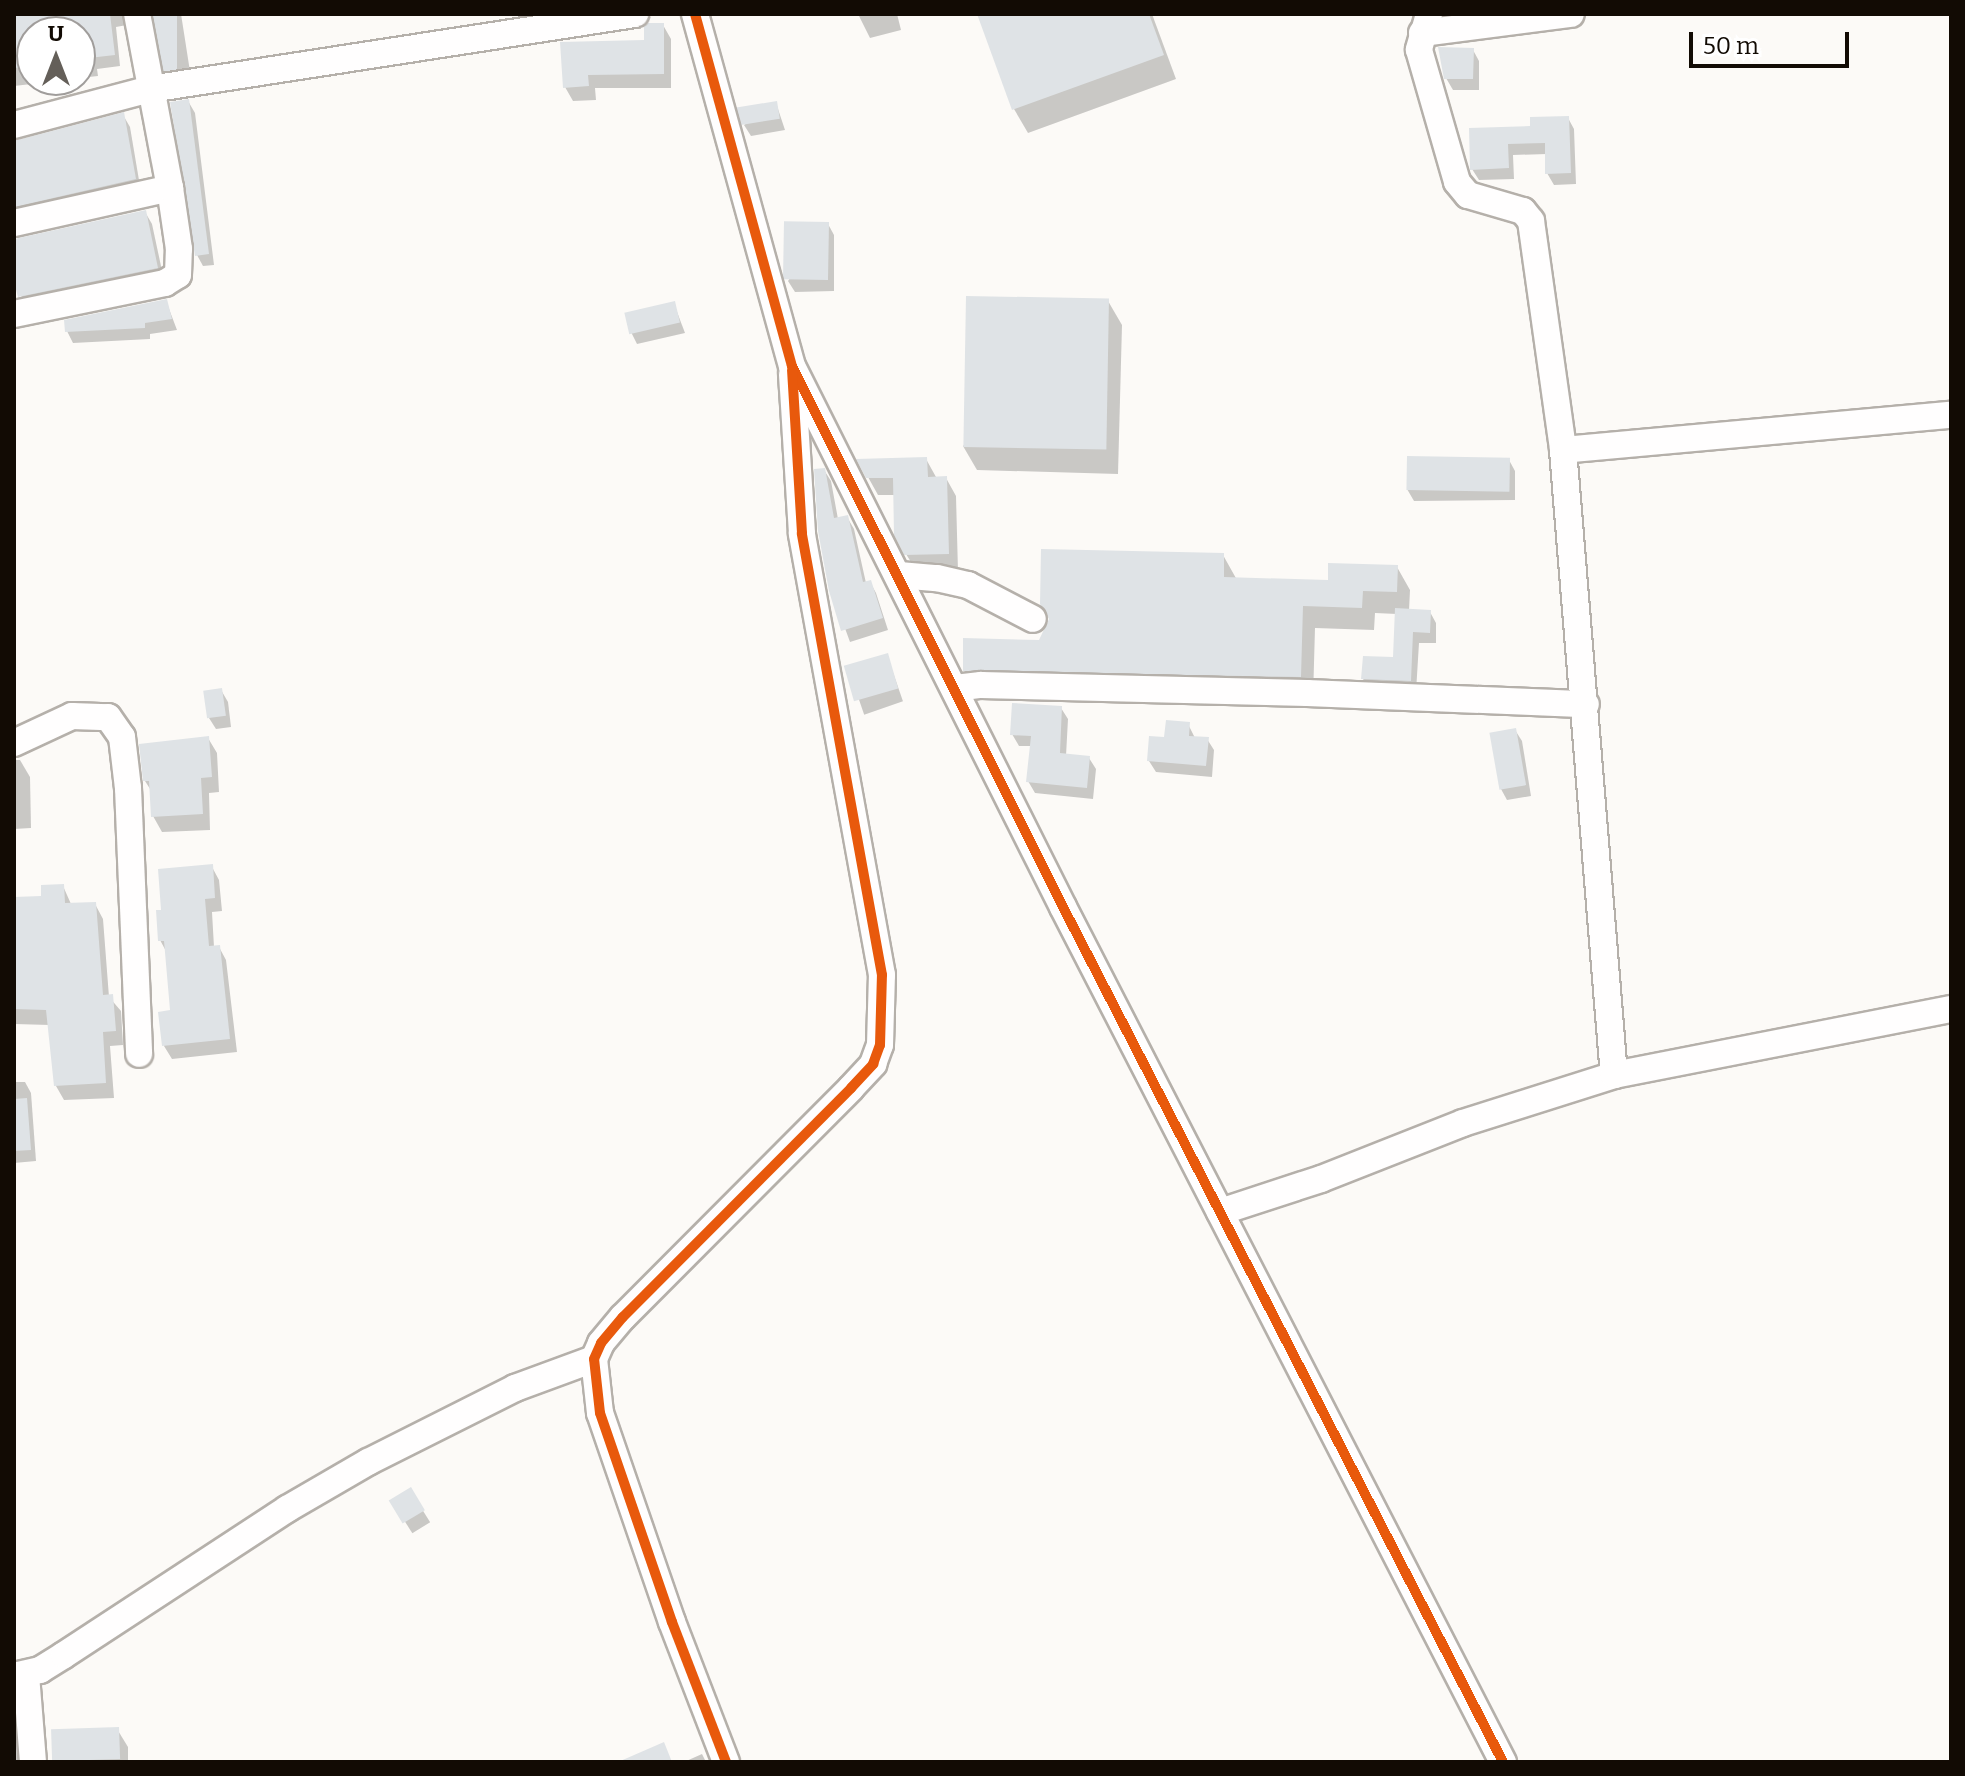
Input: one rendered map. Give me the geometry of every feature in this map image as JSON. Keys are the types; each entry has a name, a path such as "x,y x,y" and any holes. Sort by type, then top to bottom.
{"street":[{"path":"14,314 174,279 178,275 179,249 170,188 137,14"},
{"path":"14,125 150,89 635,14"},
{"path":"695,14 792,366 1220,1212 1503,1762"},
{"path":"1571,14 1426,23 1419,50 1457,182 1468,195 1523,211 1530,217 1563,450 1614,1075"},
{"path":"14,223 170,188"},
{"path":"726,1762 672,1622 600,1413 594,1359 601,1343 623,1317 873,1064 880,1045 882,975 802,533 792,423 792,366"},
{"path":"1563,450 1951,415"},
{"path":"899,575 937,578 968,585 1033,619"},
{"path":"955,688 981,685 1307,693 1586,704"},
{"path":"14,743 72,716 108,717 122,737 128,788 139,1054"},
{"path":"1220,1212 1321,1179 1463,1123 1614,1075 1951,1009"},
{"path":"33,1762 20,1675 64,1655 287,1509 368,1462 515,1388 594,1359"}],"building":[{"path":"14,14 110,14 115,55 96,57 96,16 16,16 14,68"},
{"path":"153,14 177,14 177,72 153,72"},
{"path":"977,14 1149,14 1164,55 1012,110"},
{"path":"648,23 664,23 664,74 588,75 589,86 563,88 560,42 644,40 644,27"},
{"path":"1438,47 1474,48 1473,79 1444,79"},
{"path":"189,99 209,254 195,256 170,102"},
{"path":"777,101 780,119 739,125 737,107"},
{"path":"124,112 136,179 14,207 14,141"},
{"path":"1569,116 1571,173 1545,174 1545,143 1508,144 1509,168 1470,170 1469,128 1530,126 1530,117"},
{"path":"146,210 158,268 18,297 14,282 14,239"},
{"path":"784,221 829,222 828,280 783,279"},
{"path":"966,296 1109,298 1106,449 963,447"},
{"path":"167,299 172,319 145,323 145,328 65,332 64,320"},
{"path":"675,301 680,322 629,334 624,313"},
{"path":"1407,456 1510,458 1509,492 1406,490"},
{"path":"927,457 928,477 947,476 949,554 904,555 894,535 893,478 866,478 856,459"},
{"path":"825,468 834,518 848,515 863,582 871,580 883,618 841,631 829,591 818,531 814,469"},
{"path":"1041,549 1224,553 1224,577 1328,580 1328,563 1398,565 1397,592 1363,591 1362,608 1303,606 1301,677 963,671 963,638 1039,640 1049,619 1040,604"},
{"path":"1395,608 1431,610 1430,633 1413,632 1411,681 1361,679 1363,656 1393,657"},
{"path":"888,653 898,689 854,701 844,666"},
{"path":"222,688 226,716 207,718 203,691"},
{"path":"1012,703 1062,706 1060,753 1090,756 1087,788 1026,782 1031,736 1010,735"},
{"path":"1166,720 1190,722 1189,736 1209,737 1206,766 1147,761 1149,736 1164,737"},
{"path":"1516,728 1526,785 1499,790 1489,733"},
{"path":"209,736 212,777 201,778 203,814 151,817 149,781 143,781 139,744"},
{"path":"213,864 215,898 205,899 209,946 220,945 230,1039 162,1046 158,1012 170,1010 164,941 158,941 156,910 161,910 158,869"},
{"path":"64,884 65,903 96,902 103,995 113,994 116,1031 103,1032 106,1083 54,1086 46,1010 14,1009 14,897 41,896 41,885"},
{"path":"27,1098 31,1150 14,1151 14,1099"},
{"path":"411,1487 425,1510 403,1524 389,1500"},
{"path":"119,1727 120,1759 52,1761 51,1729"},
{"path":"664,1742 672,1762 618,1762"}],"cycle path":[{"path":"695,14 792,366 1063,907 1503,1762"},
{"path":"726,1762 672,1622 600,1413 594,1359 601,1343 623,1317 873,1064 880,1045 882,975 802,533 792,370"}]}
